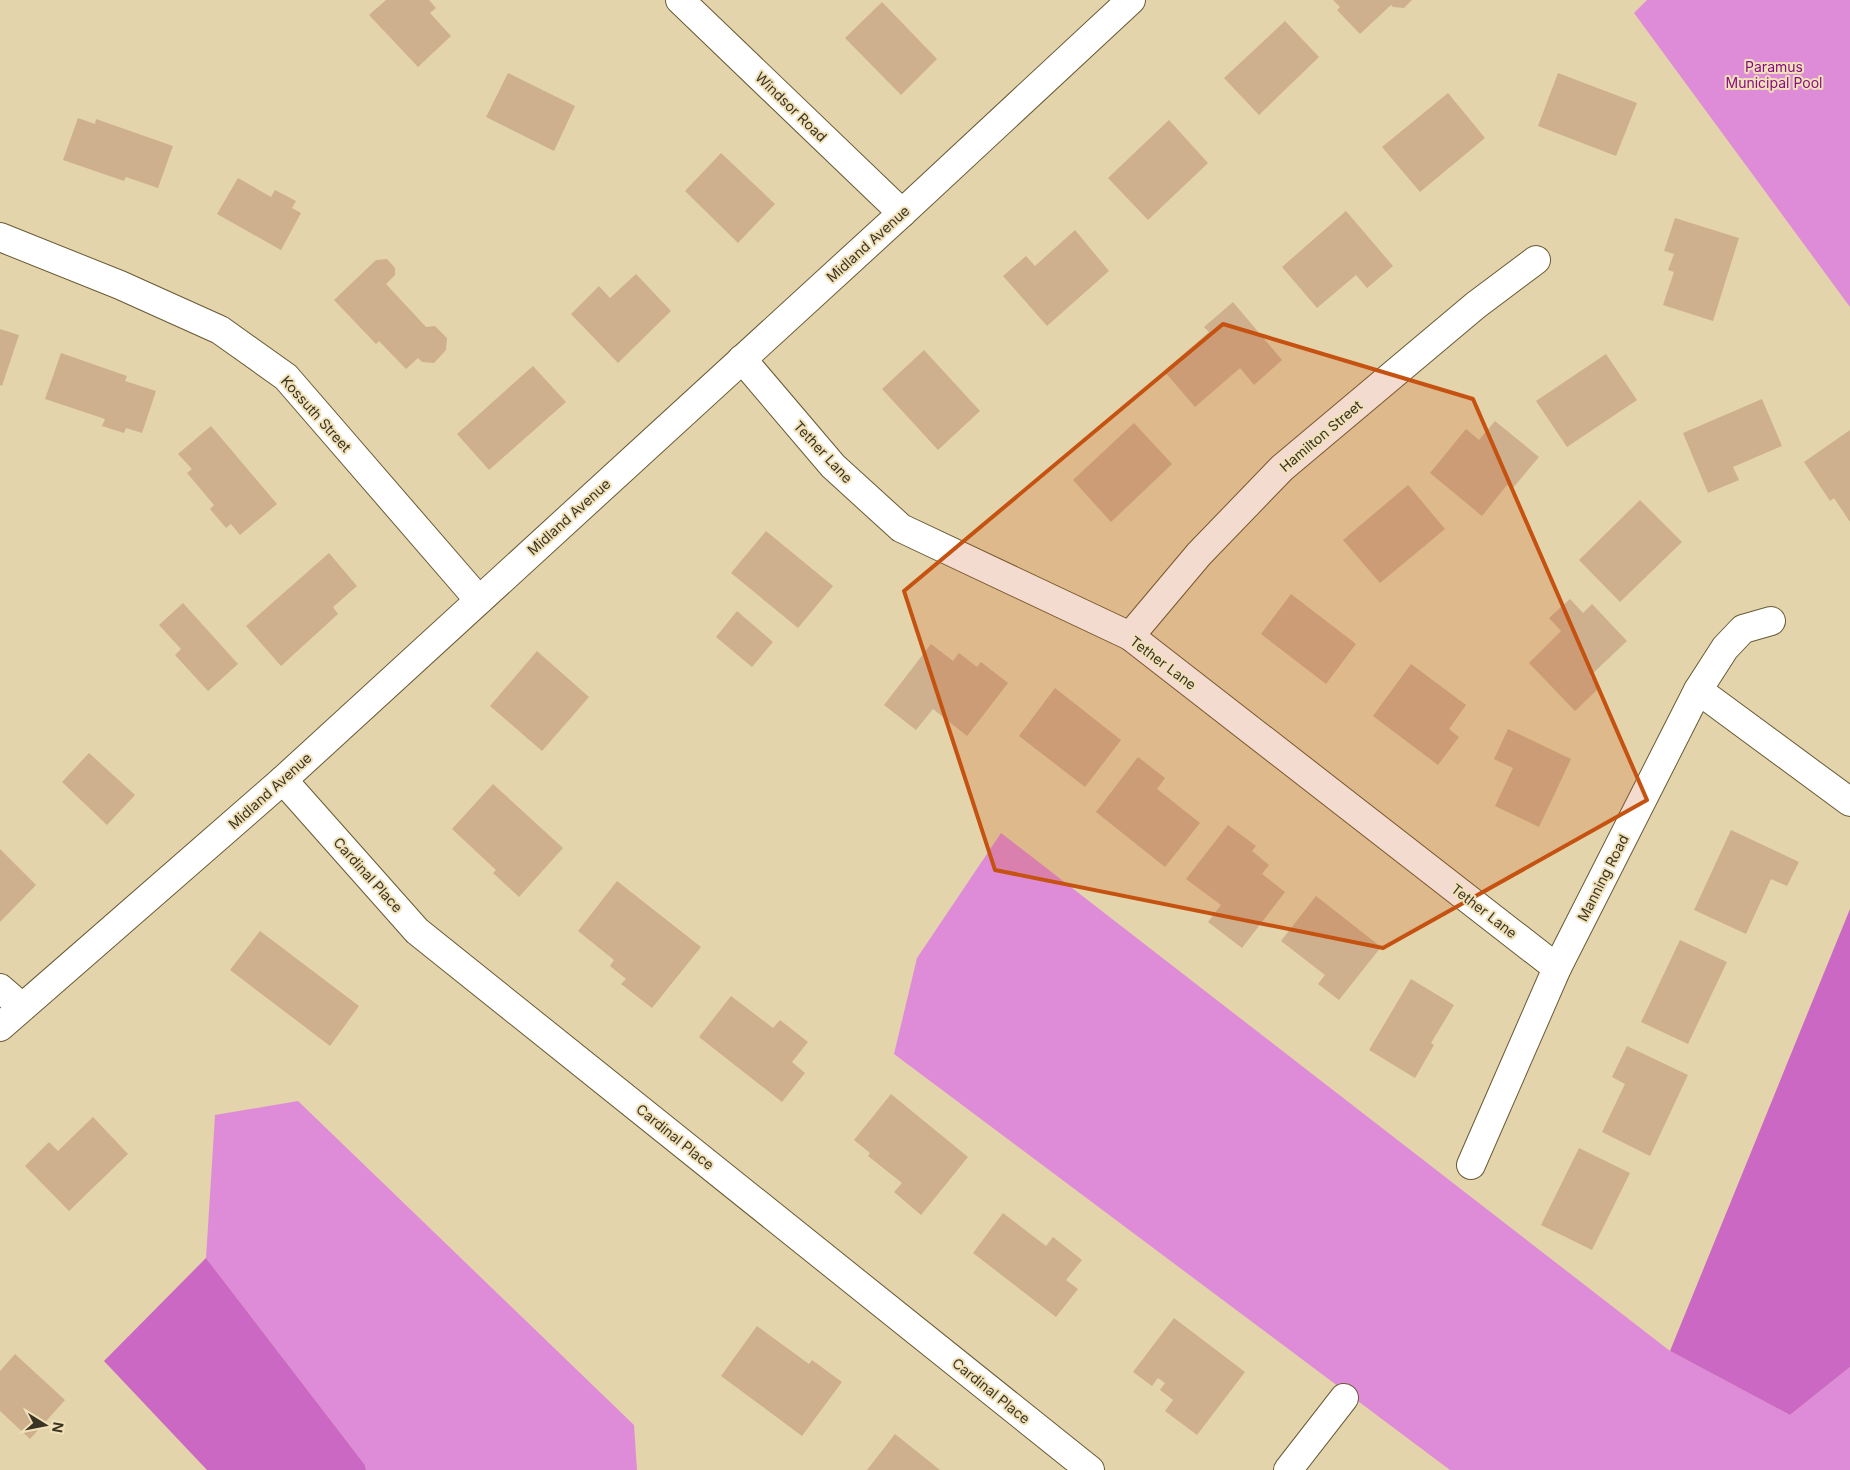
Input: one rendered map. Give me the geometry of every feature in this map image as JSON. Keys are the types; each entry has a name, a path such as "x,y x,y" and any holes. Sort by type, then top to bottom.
{"street":[{"name":"Windsor Road","path":"680,0 902,214"},
{"name":"Midland Avenue","path":"0,1027 283,780 902,214 1131,0"},
{"name":"Kossuth Street","path":"0,237 120,286 220,330 286,377 479,600"},
{"name":"Hamilton Street","path":"1130,636 1199,554 1282,468 1476,305 1536,260"},
{"name":"Tether Lane","path":"742,359 833,466 901,528 1130,636 1557,968"},
{"name":"Manning Road","path":"1472,1165 1557,968 1698,690 1725,648 1743,629 1772,622"},
{"path":"1698,690 1850,802"},
{"name":"Cardinal Place","path":"283,780 417,931 1090,1470"},
{"path":"0,988 22,1007"},
{"path":"1288,1470 1344,1398"}],"highlighted area":[{"path":"1223,324 1473,399 1647,800 1383,948 995,870 904,591"}],"green space":[{"name":"Paramus Municipal Pool","path":"1647,0 1850,0 1850,307 1634,13"},
{"path":"1001,833 1670,1351 1790,1415 1850,1367 1850,1470 1450,1470 894,1054 917,958"},
{"path":"298,1101 634,1425 637,1470 366,1470 365,1465 206,1258 215,1115"}],"shaded area":[{"path":"1850,909 1850,1367 1790,1415 1670,1351"},
{"path":"206,1258 365,1465 366,1470 207,1470 104,1361"}],"building":[{"path":"386,0 429,0 436,8 430,13 451,36 418,67 369,15"},
{"path":"1333,0 1412,0 1404,8 1391,5 1360,34 1337,10 1340,7"},
{"path":"882,2 937,59 901,95 845,38"},
{"path":"1285,21 1319,57 1259,115 1224,78"},
{"path":"508,73 575,106 554,151 486,117"},
{"path":"1558,73 1637,103 1616,156 1538,126"},
{"path":"1448,93 1485,138 1420,192 1382,147"},
{"path":"78,118 95,124 96,119 173,146 158,188 126,177 124,181 63,160"},
{"path":"1169,120 1208,163 1148,220 1108,178"},
{"path":"721,153 775,204 738,243 685,191"},
{"path":"238,178 271,197 275,190 296,201 292,208 301,213 281,250 217,214"},
{"path":"1346,211 1393,266 1367,288 1356,275 1317,308 1282,267"},
{"path":"1675,218 1739,238 1713,321 1663,305 1674,272 1668,270 1674,254 1664,251"},
{"path":"1075,230 1109,271 1047,326 1003,276 1026,256 1035,266"},
{"path":"387,259 395,268 395,275 386,284 426,327 435,326 447,338 446,350 434,363 422,362 418,358 406,369 379,341 376,344 334,300 376,260"},
{"path":"636,274 671,311 618,363 571,314 599,286 610,298"},
{"path":"1233,302 1282,360 1254,385 1240,368 1195,407 1164,371 1209,332 1204,327"},
{"path":"0,329 19,335 2,386 0,385"},
{"path":"924,350 980,411 938,450 882,389"},
{"path":"61,353 127,376 125,381 156,391 142,433 126,428 124,433 102,426 105,419 45,399"},
{"path":"1606,354 1637,400 1567,447 1536,401"},
{"path":"533,366 566,402 489,470 457,434"},
{"path":"1762,399 1782,446 1733,467 1739,480 1708,493 1683,433"},
{"path":"1495,421 1539,457 1512,489 1507,485 1482,516 1430,473 1466,429 1479,440"},
{"path":"1134,423 1172,464 1111,522 1073,480"},
{"path":"211,426 277,504 240,535 231,524 226,528 210,509 214,505 187,473 192,469 178,454"},
{"path":"1850,430 1850,522 1834,498 1830,501 1804,462"},
{"path":"1408,485 1445,529 1380,583 1343,540"},
{"path":"1640,500 1682,542 1620,602 1579,560"},
{"path":"766,531 833,586 798,628 731,573"},
{"path":"329,553 357,586 333,607 338,614 281,666 246,626"},
{"path":"1291,594 1356,644 1326,684 1261,634"},
{"path":"1570,599 1583,613 1592,604 1627,641 1590,676 1600,687 1575,711 1529,663 1561,631 1549,618"},
{"path":"183,603 238,664 208,691 175,655 181,649 159,625"},
{"path":"737,611 773,642 752,667 716,637"},
{"path":"931,644 953,661 959,653 977,667 981,662 1008,683 967,736 933,709 916,730 884,705"},
{"path":"537,651 589,697 542,751 490,706"},
{"path":"1411,664 1466,705 1449,729 1459,737 1438,765 1373,716"},
{"path":"1055,688 1121,740 1085,787 1019,736"},
{"path":"1508,729 1571,759 1539,827 1495,806 1513,768 1494,759"},
{"path":"89,753 135,795 107,825 62,782"},
{"path":"1138,757 1165,778 1157,789 1200,823 1165,867 1096,812"},
{"path":"493,784 563,848 519,897 493,873 496,870 452,829"},
{"path":"1228,825 1256,846 1252,851 1269,865 1262,874 1285,892 1242,948 1208,922 1221,905 1186,879"},
{"path":"1731,830 1799,862 1787,886 1771,879 1746,934 1694,910"},
{"path":"0,849 36,885 0,922"},
{"path":"617,881 701,947 652,1008 621,984 626,979 610,966 614,960 578,931"},
{"path":"1316,896 1381,947 1339,1000 1318,984 1325,975 1281,941"},
{"path":"260,931 359,1006 330,1046 230,970"},
{"path":"1680,940 1727,962 1688,1044 1641,1022"},
{"path":"1411,979 1454,1005 1431,1043 1434,1045 1415,1078 1369,1050"},
{"path":"731,996 773,1028 780,1020 808,1042 792,1062 805,1073 782,1102 699,1037"},
{"path":"1627,1046 1688,1075 1650,1156 1602,1132 1625,1084 1612,1077"},
{"path":"891,1094 968,1157 921,1215 894,1192 902,1183 868,1156 870,1153 854,1140"},
{"path":"93,1117 128,1154 69,1211 25,1166 49,1142 58,1151"},
{"path":"1579,1148 1630,1173 1592,1250 1541,1225"},
{"path":"1003,1213 1046,1246 1053,1237 1082,1260 1066,1280 1078,1289 1056,1317 973,1253"},
{"path":"1174,1318 1245,1372 1197,1435 1165,1411 1173,1400 1160,1390 1165,1383 1158,1378 1152,1386 1133,1372"},
{"path":"757,1326 809,1364 812,1360 842,1382 802,1436 721,1376"},
{"path":"15,1354 65,1400 30,1439 0,1411 0,1371"},
{"path":"895,1434 940,1470 867,1470"}]}
